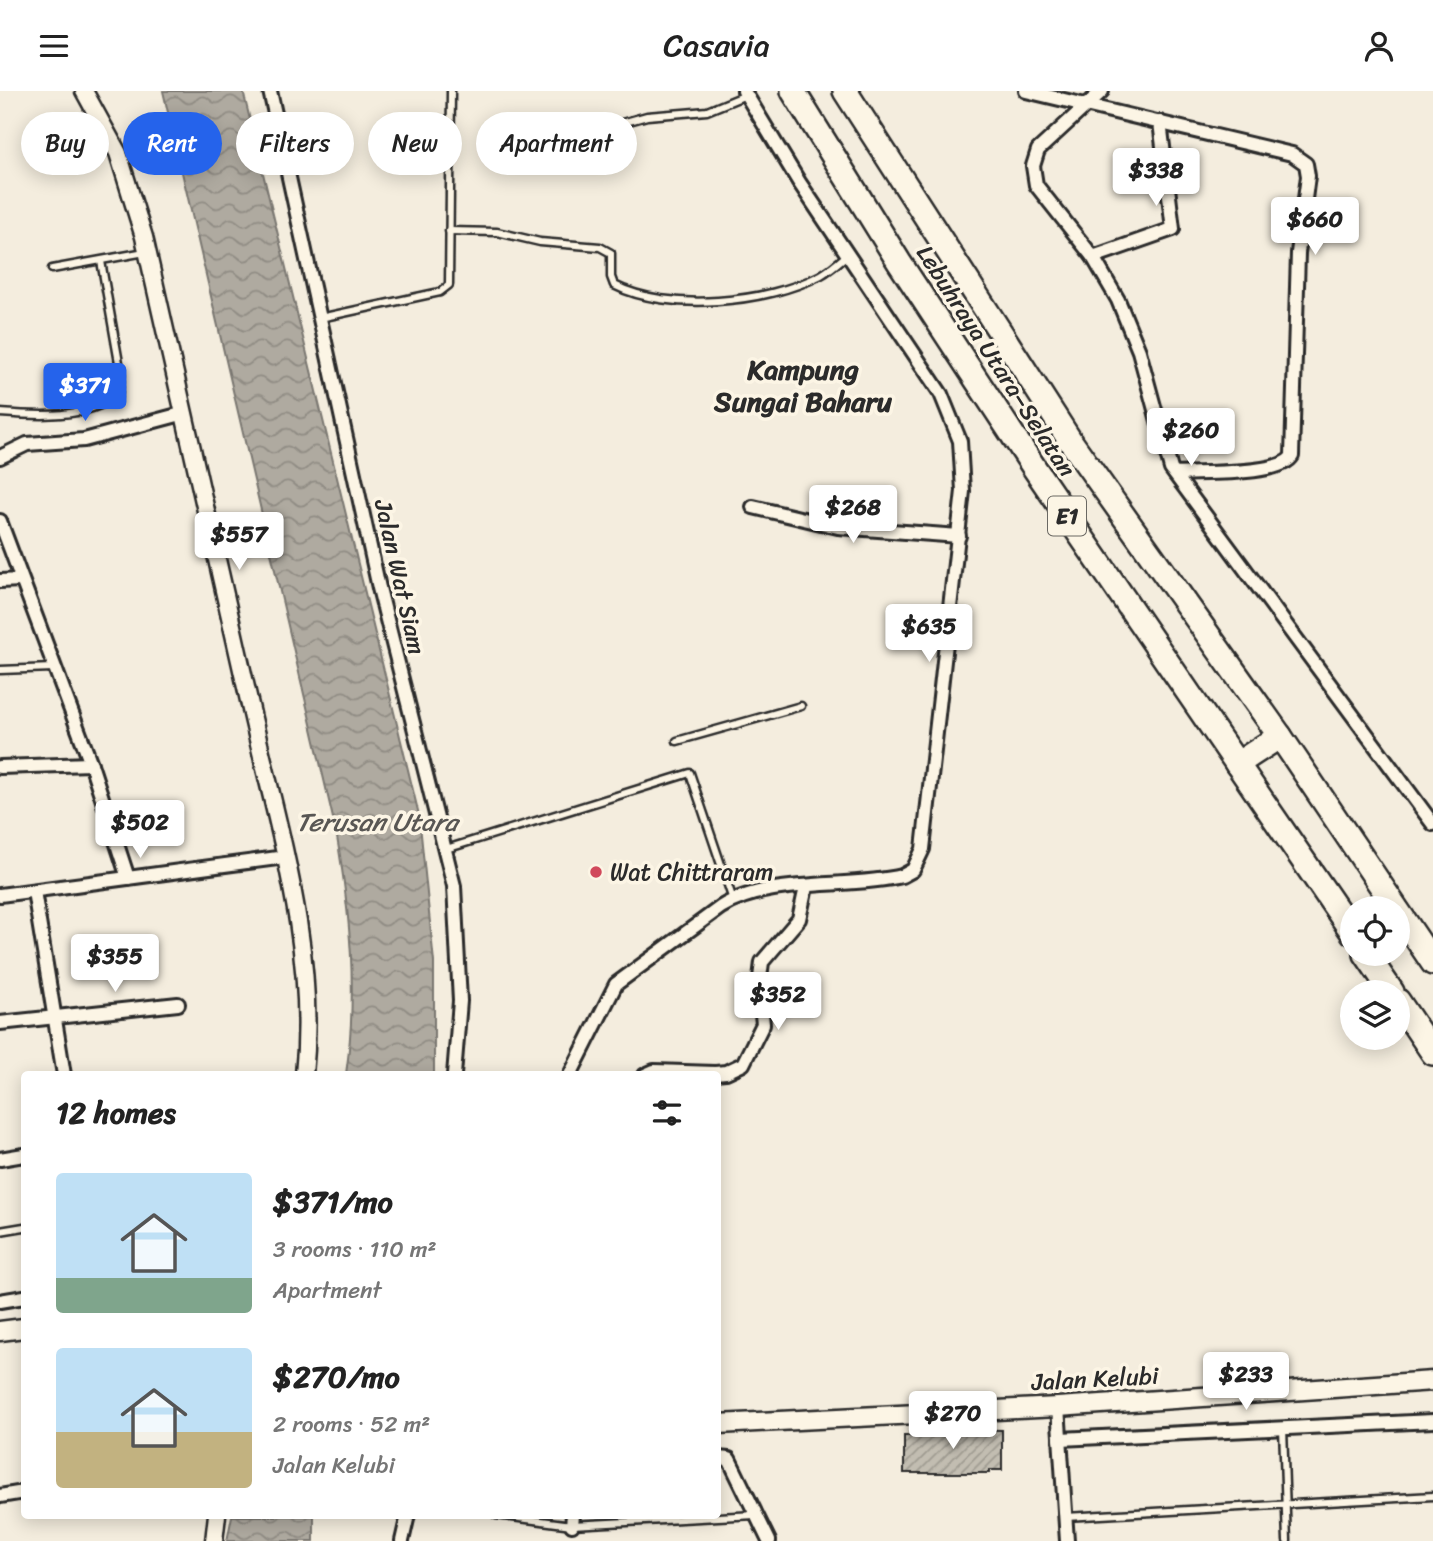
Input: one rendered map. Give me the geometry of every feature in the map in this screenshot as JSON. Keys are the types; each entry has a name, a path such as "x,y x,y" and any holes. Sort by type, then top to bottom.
{"highway":[{"name":"Lebuhraya Utara–Selatan","path":"793,91 899,262 1035,469 1340,914"},
{"name":"Lebuhraya Utara–Selatan","path":"845,91 1071,442 1280,736 1388,896"},
{"path":"1237,764 1280,736"},
{"name":"Lebuhraya Utara–Selatan","path":"1410,929 1433,963"},
{"path":"1410,1019 1433,1053"}],"main road":[{"path":"0,1331 21,1328"},
{"name":"Jalan Kelubi","path":"721,1424 1058,1407 1433,1381"}],"street":[{"path":"84,91 118,153 147,252 285,857 305,967 308,1031 304,1071"},
{"name":"Jalan Wat Siam","path":"270,91 379,588 454,886 459,1030 454,1071"},
{"path":"1026,91 1292,154 1306,164 1308,176 1298,253 1292,456 1286,464 1266,469 1175,474"},
{"path":"1102,91 1084,104 1038,151 1033,166 1037,185 1093,257 1118,300 1133,333 1167,459 1175,474 1433,824"},
{"path":"575,1071 616,984 733,899 902,876 913,870 920,859 959,537 963,457 952,415 941,394 799,182 745,93"},
{"path":"1093,257 1173,229 1160,122"},
{"path":"0,457 27,444 84,440 185,413"},
{"path":"753,507 838,527 959,537"},
{"path":"0,521 90,764 128,878"},
{"path":"0,581 21,580"},
{"path":"0,767 90,764"},
{"path":"0,895 285,857"},
{"path":"721,1072 743,1064 763,1024 758,986 762,962 799,919 806,887"},
{"path":"34,891 63,1071"},
{"path":"0,1023 178,1004"},
{"path":"0,1159 21,1156"},
{"path":"0,1301 21,1298"},
{"path":"1058,1407 1067,1541"},
{"path":"1060,1439 1283,1426 1433,1421"},
{"path":"723,1459 769,1541"},
{"path":"0,1496 21,1492"},
{"path":"214,1541 217,1519"},
{"path":"402,1541 407,1519"}],"lane":[{"path":"320,318 440,292 450,279 451,91"},
{"path":"637,119 708,111 745,93"},
{"path":"449,231 486,231 540,242 600,247 611,253 611,277 614,285 667,299 716,300 771,294 824,274 848,254"},
{"path":"52,269 147,252"},
{"path":"0,413 70,413 102,407 118,395 121,374 101,261"},
{"path":"0,670 53,668"},
{"path":"677,741 802,706"},
{"path":"446,849 690,773 733,899"},
{"path":"0,1231 21,1228"},
{"path":"1283,1426 1287,1541"},
{"path":"1066,1517 1286,1502 1433,1496"},
{"path":"721,1516 755,1515"},
{"path":"573,1520 609,1519"}],"water":[{"name":"Terusan Utara","path":"163,91 243,91 248,112 236,112 236,175 263,175 419,815 434,962 434,1071 346,1071 352,982 345,892 336,831 183,175 222,175 222,112 168,112"},
{"path":"231,1519 314,1519 314,1541 227,1541"}],"building":[{"path":"912,1428 1002,1430 1002,1470 990,1470 990,1473 904,1473 904,1436 912,1436"}],"place":[{"name":"Wat Chittraram","path":"596,872"}],"district":[{"name":"Kampung Sungai Baharu","path":"803,385"}]}
